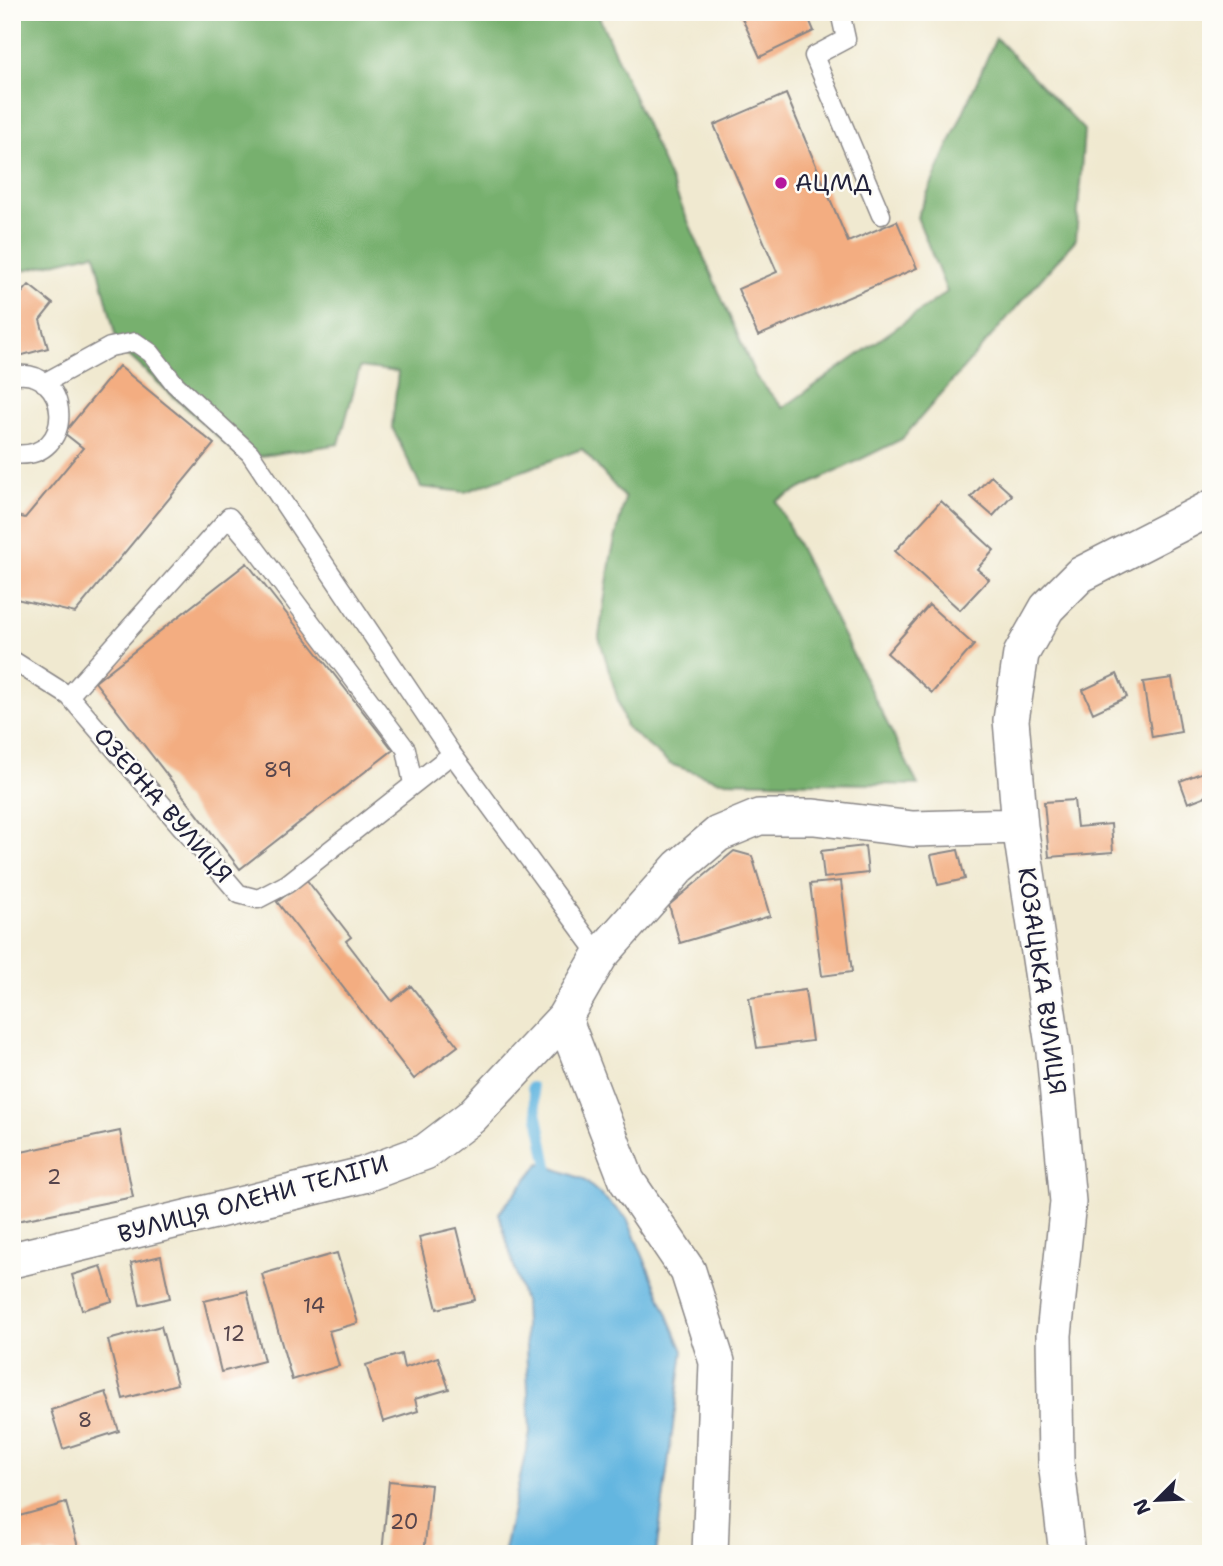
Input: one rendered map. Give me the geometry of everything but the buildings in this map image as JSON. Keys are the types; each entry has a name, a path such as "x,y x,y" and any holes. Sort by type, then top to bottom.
{"street":[{"name":"КОЗАЦЬКА ВУЛИЦЯ","path":"1068,1554 1056,1462 1054,1335 1068,1202 1054,1052 1020,826 1011,720 1021,654 1047,608 1080,575 1211,508"},
{"name":"ВУЛИЦЯ ОЛЕНИ ТЕЛІГИ","path":"12,1260 363,1175 425,1152 471,1117 564,1018 600,956 679,867 718,834 759,817 814,817 913,829 1020,826"},
{"path":"564,1018 626,1181 688,1272 717,1362 710,1554"}],"lane":[{"path":"840,12 846,39 814,56 881,215"},
{"path":"44,383 110,346 135,342 151,353 175,384 250,453 452,754 600,956"},
{"path":"12,376 32,377 44,383 59,404 60,418 57,431 50,442 40,450 28,455 12,454"},
{"path":"69,696 229,517 407,749 413,784"},
{"name":"ОЗЕРНА ВУЛИЦЯ","path":"12,660 69,696 239,894 258,899 287,884 452,754"}],"green space":[{"path":"12,12 597,12 756,377 783,408 947,292 917,217 996,38 1084,130 1076,239 902,439 776,501 918,785 720,781 670,764 626,727 599,637 611,557 625,498 582,449 465,492 421,487 392,427 398,372 360,367 339,444 242,459 118,346 95,253 12,273"}],"water":[{"path":"540,1163 583,1179 627,1218 683,1351 656,1554 503,1554 530,1433 524,1302 499,1213"}],"waterway":[{"path":"532,1087 550,1176"}],"place":[{"name":"АЦМД","path":"781,183"}]}
